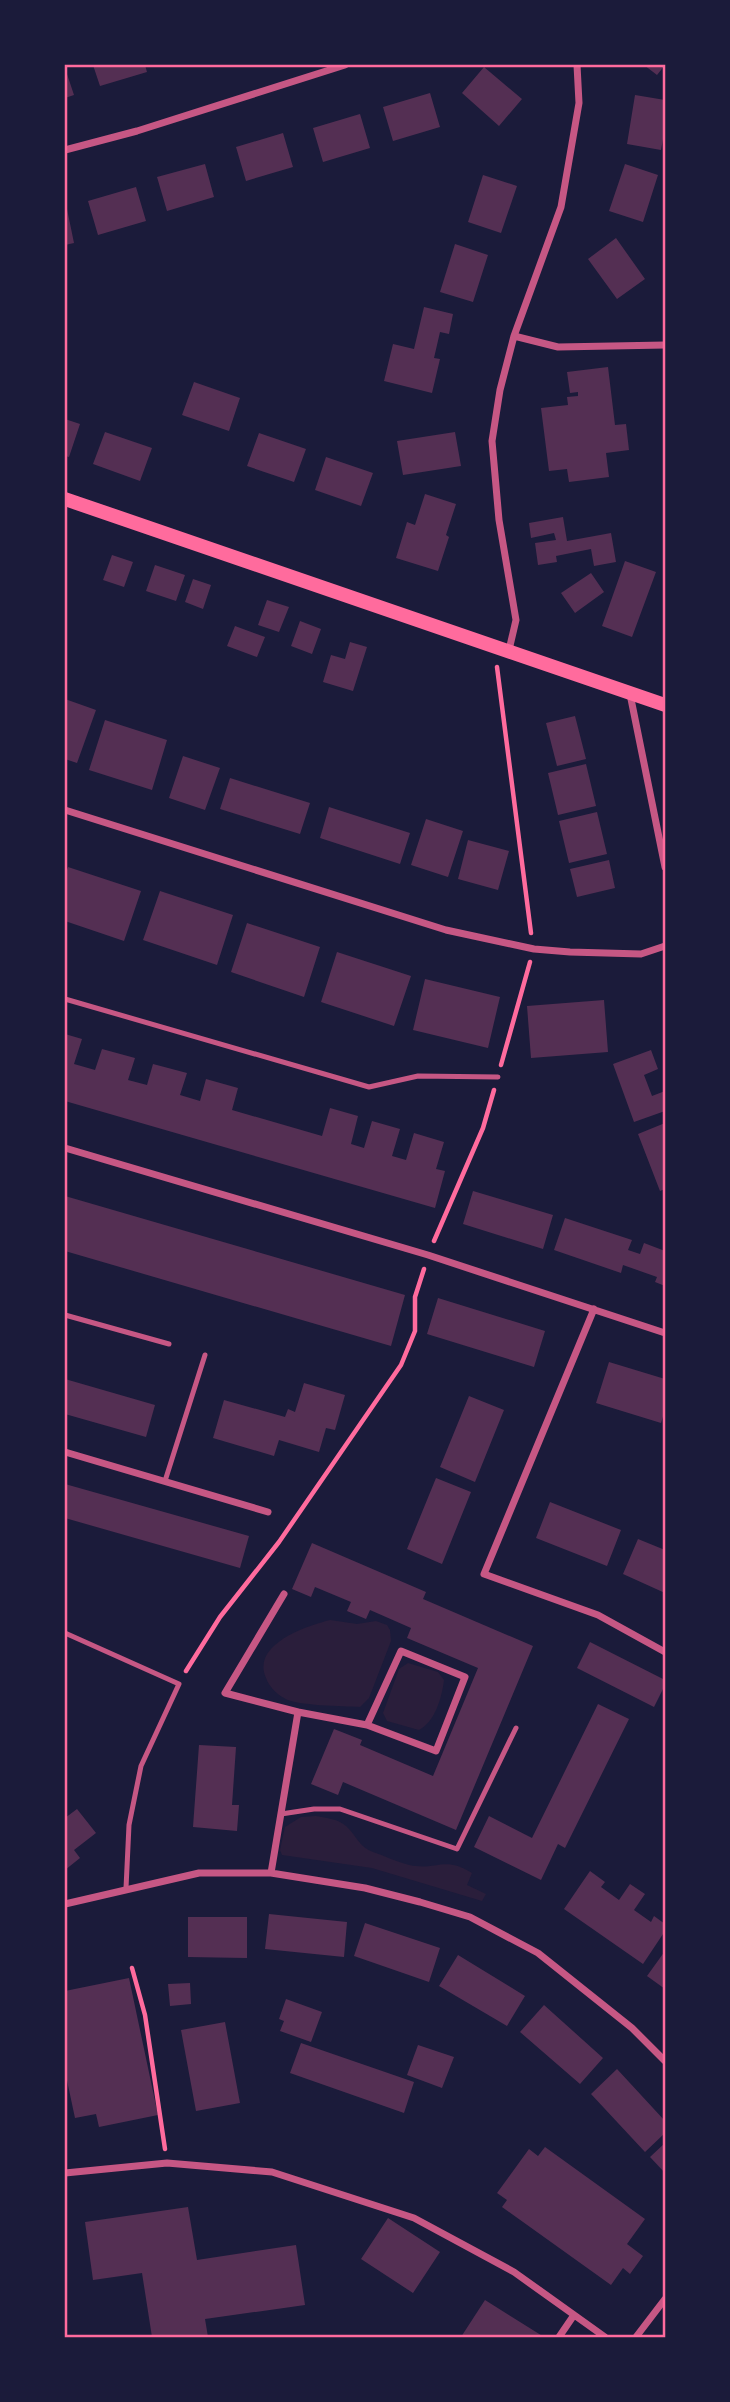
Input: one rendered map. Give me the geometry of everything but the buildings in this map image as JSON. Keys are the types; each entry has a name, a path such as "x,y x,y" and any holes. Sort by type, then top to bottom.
{"main road":[{"path":"65,499 665,705"}],"street":[{"path":"65,150 137,131 345,65"},
{"path":"509,650 516,620 499,520 492,441 500,390 514,336 561,207 579,103 577,65"},
{"path":"514,336 558,347 665,345"},
{"path":"630,694 665,867"},
{"path":"65,810 446,930 534,949 641,954 665,946"},
{"path":"65,1148 428,1255 665,1333"},
{"path":"594,1309 484,1574 598,1615 665,1652"},
{"path":"65,1452 268,1512"},
{"path":"284,1594 225,1693 299,1712 367,1725 436,1751 465,1677 401,1651 367,1725"},
{"path":"271,1873 299,1712"},
{"path":"65,1903 199,1873 271,1873 365,1888 470,1917 538,1952 622,2019 665,2061"},
{"path":"65,2173 167,2163 272,2172 414,2218 514,2273 605,2337"},
{"path":"636,2337 665,2299"},
{"path":"559,2337 574,2315"}],"lane":[{"path":"65,999 369,1087 418,1076 498,1077"},
{"path":"65,1315 169,1344"},
{"path":"165,1481 205,1355"},
{"path":"65,1633 178,1684 141,1766 129,1825 126,1888"},
{"path":"281,1814 314,1809 340,1809 457,1849 516,1728"}],"path":[{"path":"178,1684 220,1617 279,1542 401,1365 415,1331 415,1297 428,1255 483,1128 534,949 494,646"},
{"path":"132,1968 145,2015 167,2163"}],"shaded area":[{"path":"330,1620 357,1624 376,1621 387,1625 390,1630 391,1641 369,1698 360,1707 290,1701 276,1692 266,1678 266,1655 274,1646 296,1632"},
{"path":"408,1663 438,1672 444,1680 433,1715 419,1730 387,1721 383,1713 399,1669"},
{"path":"316,1816 339,1822 369,1850 400,1862 419,1866 447,1864 462,1868 472,1873 467,1885 486,1894 482,1901 372,1868 282,1855 280,1850 285,1827 301,1817"}]}
